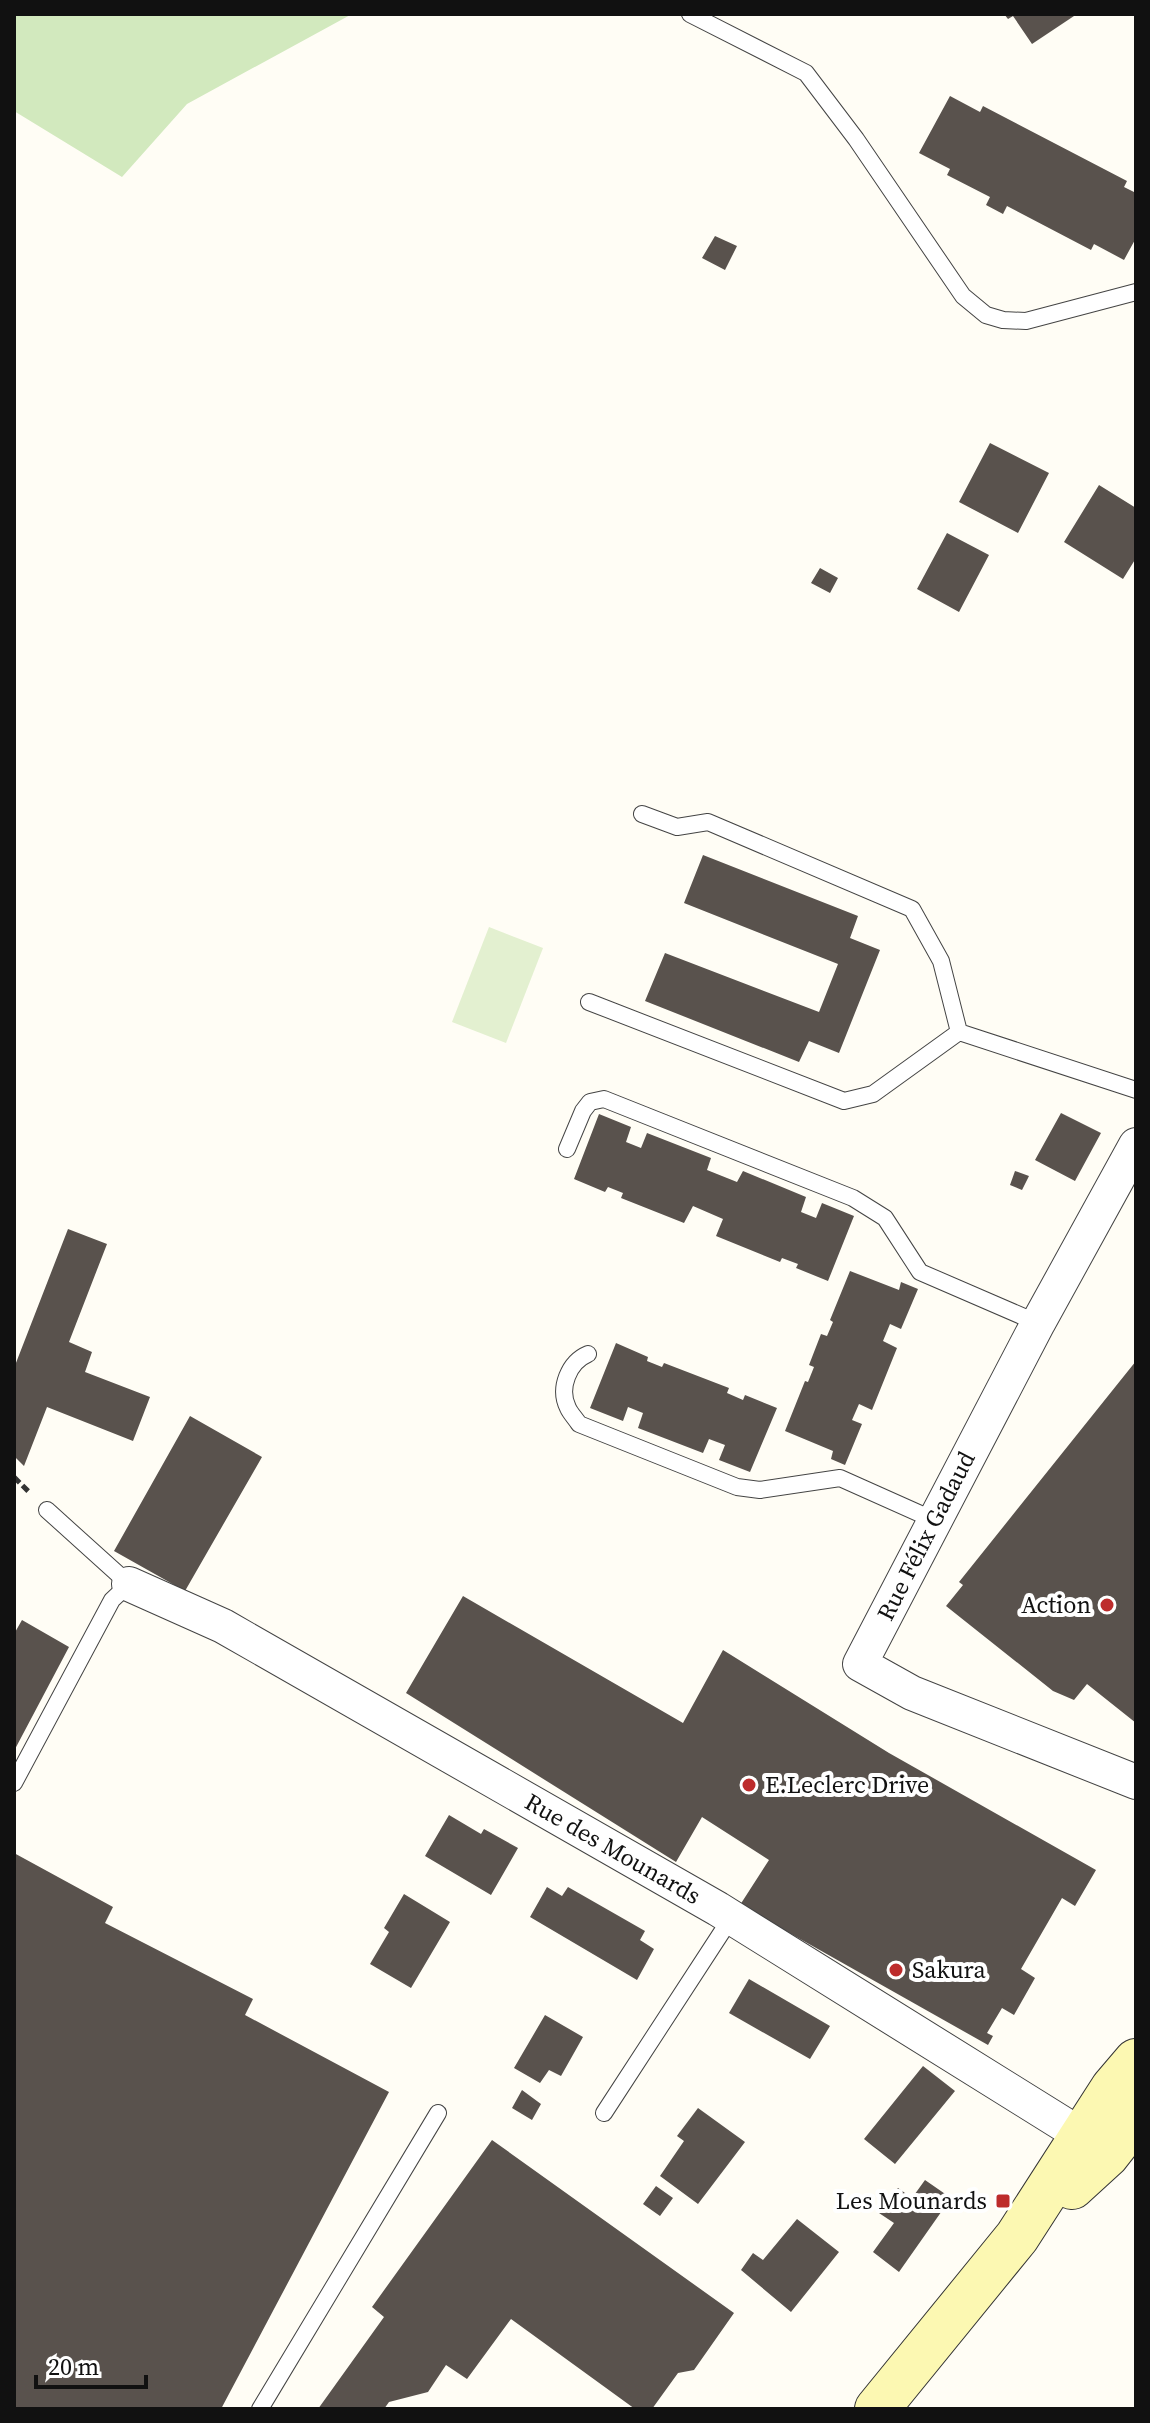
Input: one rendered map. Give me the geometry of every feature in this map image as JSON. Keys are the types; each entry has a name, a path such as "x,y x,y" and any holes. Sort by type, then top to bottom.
{"main road":[{"path":"886,2406 1017,2237 1113,2088 1136,2061"},
{"path":"1017,2237 1107,2155 1136,2118"}],"street":[{"name":"Rue Félix Gadaud","path":"1136,1145 1038,1323 860,1664 912,1693 1136,1782"},
{"name":"Rue des Mounards","path":"129,1584 223,1626 731,1918 1084,2137"}],"lane":[{"path":"690,14 806,73 856,139 963,296 986,315 1003,320 1026,321 1136,292"},
{"path":"642,814 677,827 708,822 912,909 941,961 959,1032"},
{"path":"589,1002 844,1101 873,1094 959,1032"},
{"path":"959,1032 1136,1090"},
{"path":"567,1149 583,1111 590,1102 604,1099 853,1198 885,1218 920,1272 1038,1323"},
{"path":"588,1354 579,1358 568,1371 565,1386 567,1406 579,1424 737,1487 760,1490 840,1478 934,1520"},
{"path":"14,1783 112,1600 129,1584 47,1510"},
{"path":"604,2113 731,1918"},
{"path":"260,2409 438,2113"}],"green space":[{"path":"14,14 352,14 187,104 122,177 14,111"},
{"path":"489,927 543,948 506,1043 452,1022"}],"building":[{"path":"1004,14 1077,14 1032,44 1013,16 1008,19"},
{"path":"950,96 980,112 983,106 1127,181 1124,187 1136,193 1136,238 1124,260 1094,244 1091,250 1007,206 1003,214 986,205 990,197 947,175 950,169 919,153"},
{"path":"715,236 737,246 725,270 702,258"},
{"path":"990,443 1049,473 1018,533 959,502"},
{"path":"1099,485 1136,508 1136,558 1123,579 1064,542"},
{"path":"947,533 989,555 959,612 917,589"},
{"path":"820,568 838,578 830,593 811,583"},
{"path":"703,855 858,916 850,938 880,950 839,1053 809,1041 799,1062 645,1001 665,953 819,1012 838,964 684,903"},
{"path":"1061,1113 1101,1133 1075,1181 1035,1160"},
{"path":"599,1114 631,1127 626,1142 641,1148 647,1133 711,1158 707,1170 737,1182 743,1171 806,1197 801,1212 816,1218 822,1203 854,1216 828,1281 796,1268 798,1264 782,1258 780,1262 716,1236 723,1219 693,1206 684,1223 621,1198 623,1193 608,1187 605,1192 574,1179"},
{"path":"1015,1171 1029,1176 1022,1190 1010,1185"},
{"path":"68,1229 107,1244 69,1342 92,1352 85,1372 150,1397 133,1441 47,1407 24,1466 14,1456 14,1368"},
{"path":"850,1271 899,1290 901,1282 918,1289 901,1329 890,1324 883,1341 897,1348 872,1410 859,1404 852,1420 862,1424 845,1465 831,1459 833,1451 785,1431 805,1381 808,1382 814,1367 809,1365 821,1334 827,1336 833,1322 830,1320"},
{"path":"616,1343 662,1367 664,1363 729,1388 727,1393 743,1400 745,1395 777,1408 750,1472 719,1460 725,1445 709,1439 703,1453 638,1428 643,1413 628,1407 623,1421 590,1408"},
{"path":"1136,1361 1136,1723 1087,1684 1074,1700 1053,1691 946,1606 963,1585 959,1582"},
{"path":"190,1416 262,1457 185,1591 114,1551"},
{"name":"E.Leclerc Drive","path":"463,1596 683,1723 723,1650 889,1753 1096,1870 1075,1906 1062,1898 1021,1969 1035,1978 1014,2015 1002,2008 987,2033 993,2036 988,2045 740,1905 769,1860 702,1817 676,1862 406,1693"},
{"path":"22,1620 69,1647 14,1751 14,1634"},
{"path":"449,1815 481,1834 484,1829 518,1848 491,1895 425,1856"},
{"path":"14,1853 113,1907 105,1923 253,1999 245,2015 389,2092 221,2409 14,2409"},
{"path":"547,1887 562,1896 568,1887 645,1931 640,1940 654,1949 637,1980 530,1917"},
{"path":"404,1894 450,1922 411,1988 370,1964 389,1932 384,1928"},
{"path":"749,1979 830,2026 810,2059 729,2013"},
{"path":"545,2015 583,2037 561,2076 549,2070 540,2083 514,2068"},
{"path":"923,2066 955,2091 895,2164 864,2139"},
{"path":"522,2090 541,2104 532,2120 512,2108"},
{"path":"698,2108 745,2142 698,2204 660,2176 684,2141 677,2136"},
{"path":"492,2140 734,2313 694,2370 678,2373 652,2409 635,2409 511,2319 467,2379 446,2365 428,2392 389,2402 384,2409 318,2409 384,2317 372,2307"},
{"path":"925,2180 951,2198 899,2272 873,2252 894,2223 879,2213 898,2188 912,2198"},
{"path":"656,2186 673,2198 660,2216 643,2204"},
{"path":"797,2219 839,2252 791,2312 741,2270 753,2253 763,2260"}],"place":[{"name":"Action","path":"1107,1605"},
{"name":"E.Leclerc Drive","path":"749,1785"},
{"name":"Sakura","path":"896,1970"},
{"name":"Les Mounards","path":"1003,2201"}]}
